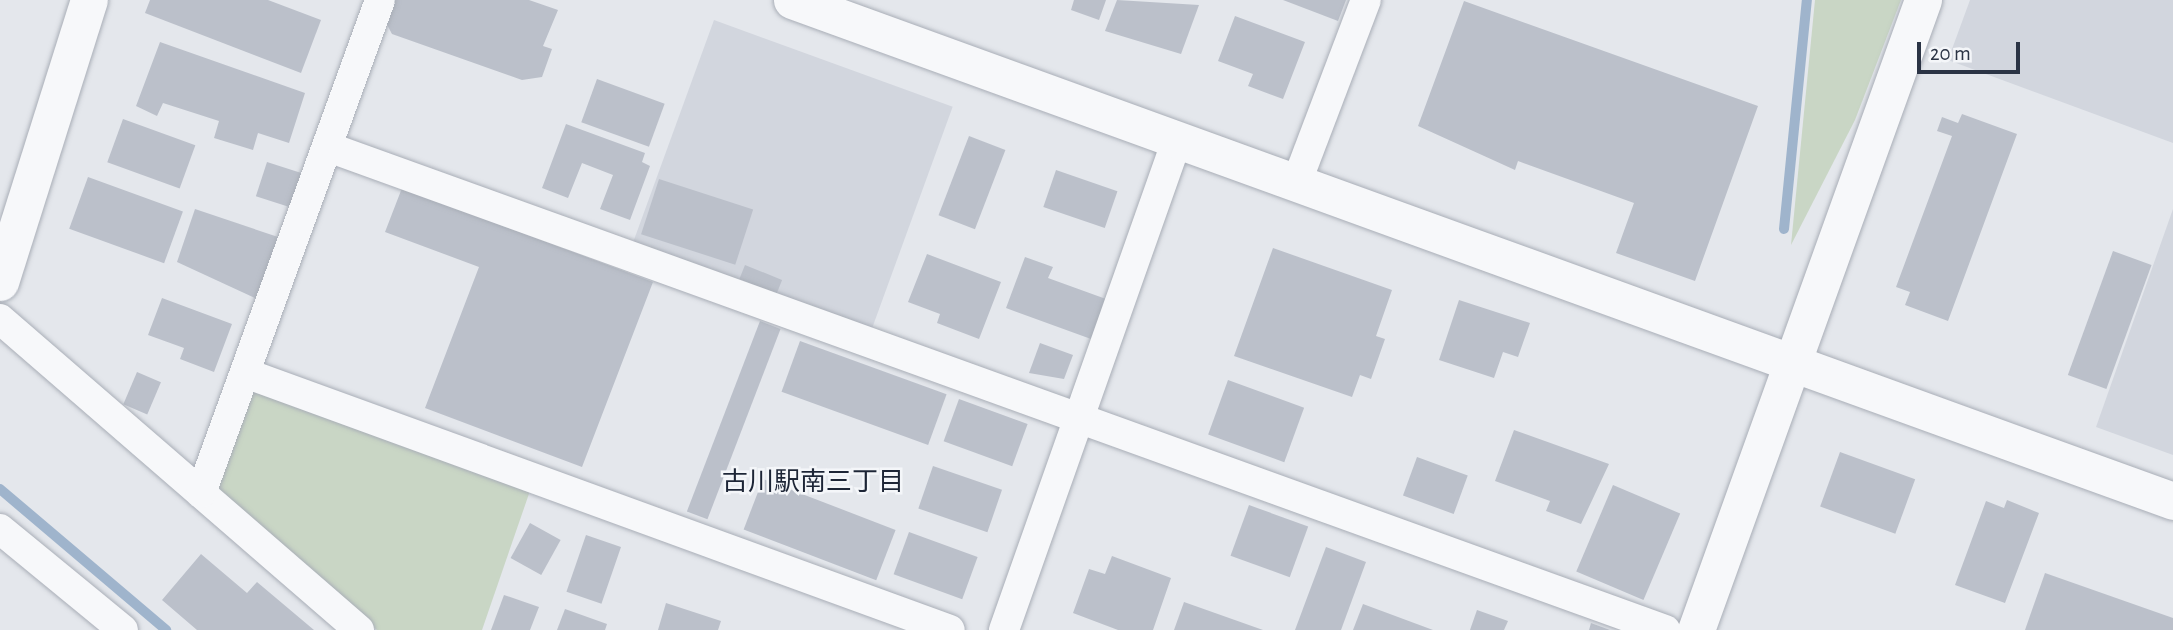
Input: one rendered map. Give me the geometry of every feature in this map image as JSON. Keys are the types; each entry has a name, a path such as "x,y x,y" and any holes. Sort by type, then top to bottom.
{"street":[{"path":"0,282 89,0"},
{"path":"201,493 380,0"},
{"path":"1296,184 1367,0"},
{"path":"1696,630 1923,0"},
{"path":"808,3 1296,184 2173,501"},
{"path":"1004,630 1177,140"},
{"path":"328,147 1077,421 1665,630"},
{"path":"0,319 359,630"},
{"path":"245,373 950,630"},
{"path":"0,529 123,630"}],"shaded area":[{"path":"1970,0 2173,0 2173,143 1948,60"},
{"path":"714,20 953,107 872,330 633,243"},
{"path":"2173,209 2173,455 2096,427"}],"green space":[{"path":"1815,0 1901,0 1855,120 1791,245"},
{"path":"254,389 532,485 482,630 377,630 216,498 219,471"}],"building":[{"path":"150,0 268,0 321,20 301,73 145,13"},
{"path":"386,0 529,0 558,10 543,46 552,49 542,77 522,80 392,34 384,19"},
{"path":"1074,0 1106,0 1099,20 1071,10"},
{"path":"1117,0 1199,5 1181,54 1105,31"},
{"path":"1283,0 1346,0 1338,21"},
{"path":"1464,1 1758,106 1695,281 1616,253 1634,203 1518,161 1515,170 1418,126"},
{"path":"1235,16 1305,42 1283,99 1248,86 1253,74 1218,61"},
{"path":"160,42 305,93 289,143 258,133 253,150 214,138 219,121 163,103 157,116 136,106"},
{"path":"597,79 665,104 649,147 581,122"},
{"path":"1962,114 2017,134 1948,321 1905,305 1910,292 1896,287 1952,136 1937,131 1942,117 1958,123"},
{"path":"123,119 195,145 180,189 107,162"},
{"path":"566,124 645,153 642,162 650,166 630,220 600,209 613,175 582,163 568,198 542,188"},
{"path":"969,136 1005,150 975,229 939,215"},
{"path":"267,162 301,173 290,207 256,196"},
{"path":"1056,170 1117,191 1105,228 1043,207"},
{"path":"88,177 183,212 164,263 69,229"},
{"path":"659,179 753,210 735,265 641,234"},
{"path":"402,188 653,282 582,467 425,408 479,267 385,232"},
{"path":"195,209 278,237 257,299 177,262"},
{"path":"1273,248 1392,290 1376,336 1385,339 1371,379 1360,375 1352,397 1234,356"},
{"path":"2113,251 2152,265 2106,389 2068,375"},
{"path":"927,254 1001,282 979,339 937,323 940,314 908,302"},
{"path":"1025,257 1053,267 1048,278 1106,299 1091,339 1006,308"},
{"path":"745,265 782,280 776,294 739,279"},
{"path":"162,298 232,324 214,372 180,359 184,348 148,335"},
{"path":"1459,300 1530,323 1518,357 1503,352 1494,378 1439,360"},
{"path":"760,321 781,329 707,519 687,511"},
{"path":"800,341 947,394 928,445 782,392"},
{"path":"1040,343 1073,355 1064,379 1029,373"},
{"path":"137,372 161,382 147,414 123,404"},
{"path":"1228,380 1304,408 1284,462 1208,435"},
{"path":"959,399 1028,424 1012,466 944,441"},
{"path":"1514,430 1609,464 1581,524 1546,511 1550,501 1495,481"},
{"path":"1840,452 1915,479 1895,534 1820,507"},
{"path":"1417,457 1468,475 1454,514 1403,496"},
{"path":"933,466 1002,490 987,532 918,509"},
{"path":"763,479 896,530 876,580 744,529"},
{"path":"1613,485 1680,514 1643,600 1576,572"},
{"path":"2007,500 2039,513 2005,603 1955,585 1986,501 2004,508"},
{"path":"1249,505 1308,527 1290,577 1231,556"},
{"path":"530,523 561,540 541,575 511,558"},
{"path":"909,532 978,557 962,599 894,574"},
{"path":"586,535 621,547 601,604 566,592"},
{"path":"1326,547 1366,562 1341,630 1295,630"},
{"path":"201,554 247,593 257,582 314,630 197,630 162,600"},
{"path":"1112,556 1171,578 1153,630 1118,630 1073,613 1089,569 1105,574"},
{"path":"2045,573 2173,618 2173,630 2025,630"},
{"path":"504,595 539,607 530,630 491,630"},
{"path":"1184,602 1263,630 1174,630"},
{"path":"666,603 721,621 718,630 658,630"},
{"path":"1363,604 1433,630 1353,630"},
{"path":"565,609 607,624 605,630 557,630"},
{"path":"1477,610 1508,621 1504,630 1470,630"},
{"path":"1591,623 1610,630 1589,630"}],"waterway":[{"path":"1784,229 1807,0"},
{"path":"0,489 166,630"}],"district":[{"name":"古川駅南三丁目","path":"813,483"}]}
